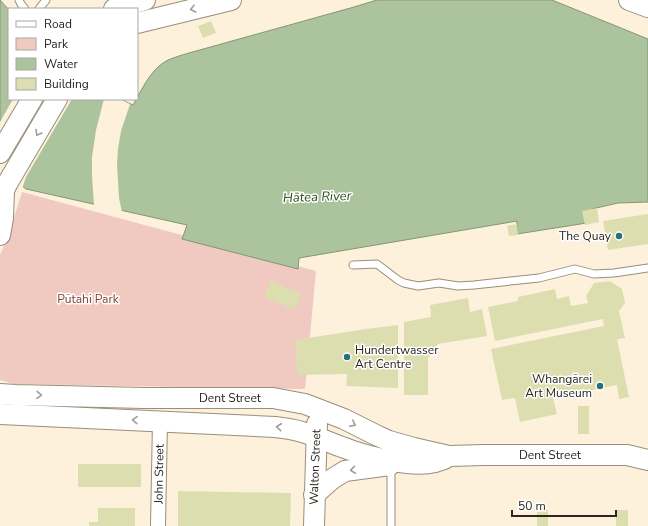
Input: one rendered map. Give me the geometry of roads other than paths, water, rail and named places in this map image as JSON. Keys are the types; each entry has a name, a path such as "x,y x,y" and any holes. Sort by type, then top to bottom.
{"main road":[{"path":"117,8 145,0"},
{"path":"138,23 231,0"},
{"path":"630,0 648,7"},
{"path":"0,153 31,100"},
{"path":"0,235 3,218 4,191 56,100"},
{"name":"Dent Street","path":"0,394 144,398 273,398 305,404 344,419 389,441 449,456 628,455 648,460"},
{"name":"Walton Street","path":"314,526 318,409"},
{"name":"Dent Street","path":"0,414 274,426 291,429 343,448 398,463 423,464 435,462 449,456"},
{"name":"Dent Street","path":"628,455 648,449"},
{"path":"314,495 345,471 398,463"}],"street":[{"name":"John Street","path":"158,526 160,421"}],"lane":[{"path":"40,8 46,0"},
{"path":"354,265 377,264 398,280 418,286 439,283 458,286 474,285 539,278 575,270 594,274 614,273 648,268"},
{"path":"391,526 398,463"}],"water":[{"name":"Hātea River","path":"0,0 8,9 8,100 122,100 133,105 136,100 138,100 138,96 151,74 168,60 377,0 552,0 648,39 648,202 618,203 592,209 593,222 517,234 517,221 299,258 298,269 182,239 187,225 26,189 0,169"}],"place":[{"name":"The Quay","path":"619,236"},
{"name":"Hundertwasser Art Centre","path":"347,357"},
{"name":"Whangārei Art Museum","path":"600,386"}],"park label":[{"name":"Pūtahi Park","path":"88,299"}]}
